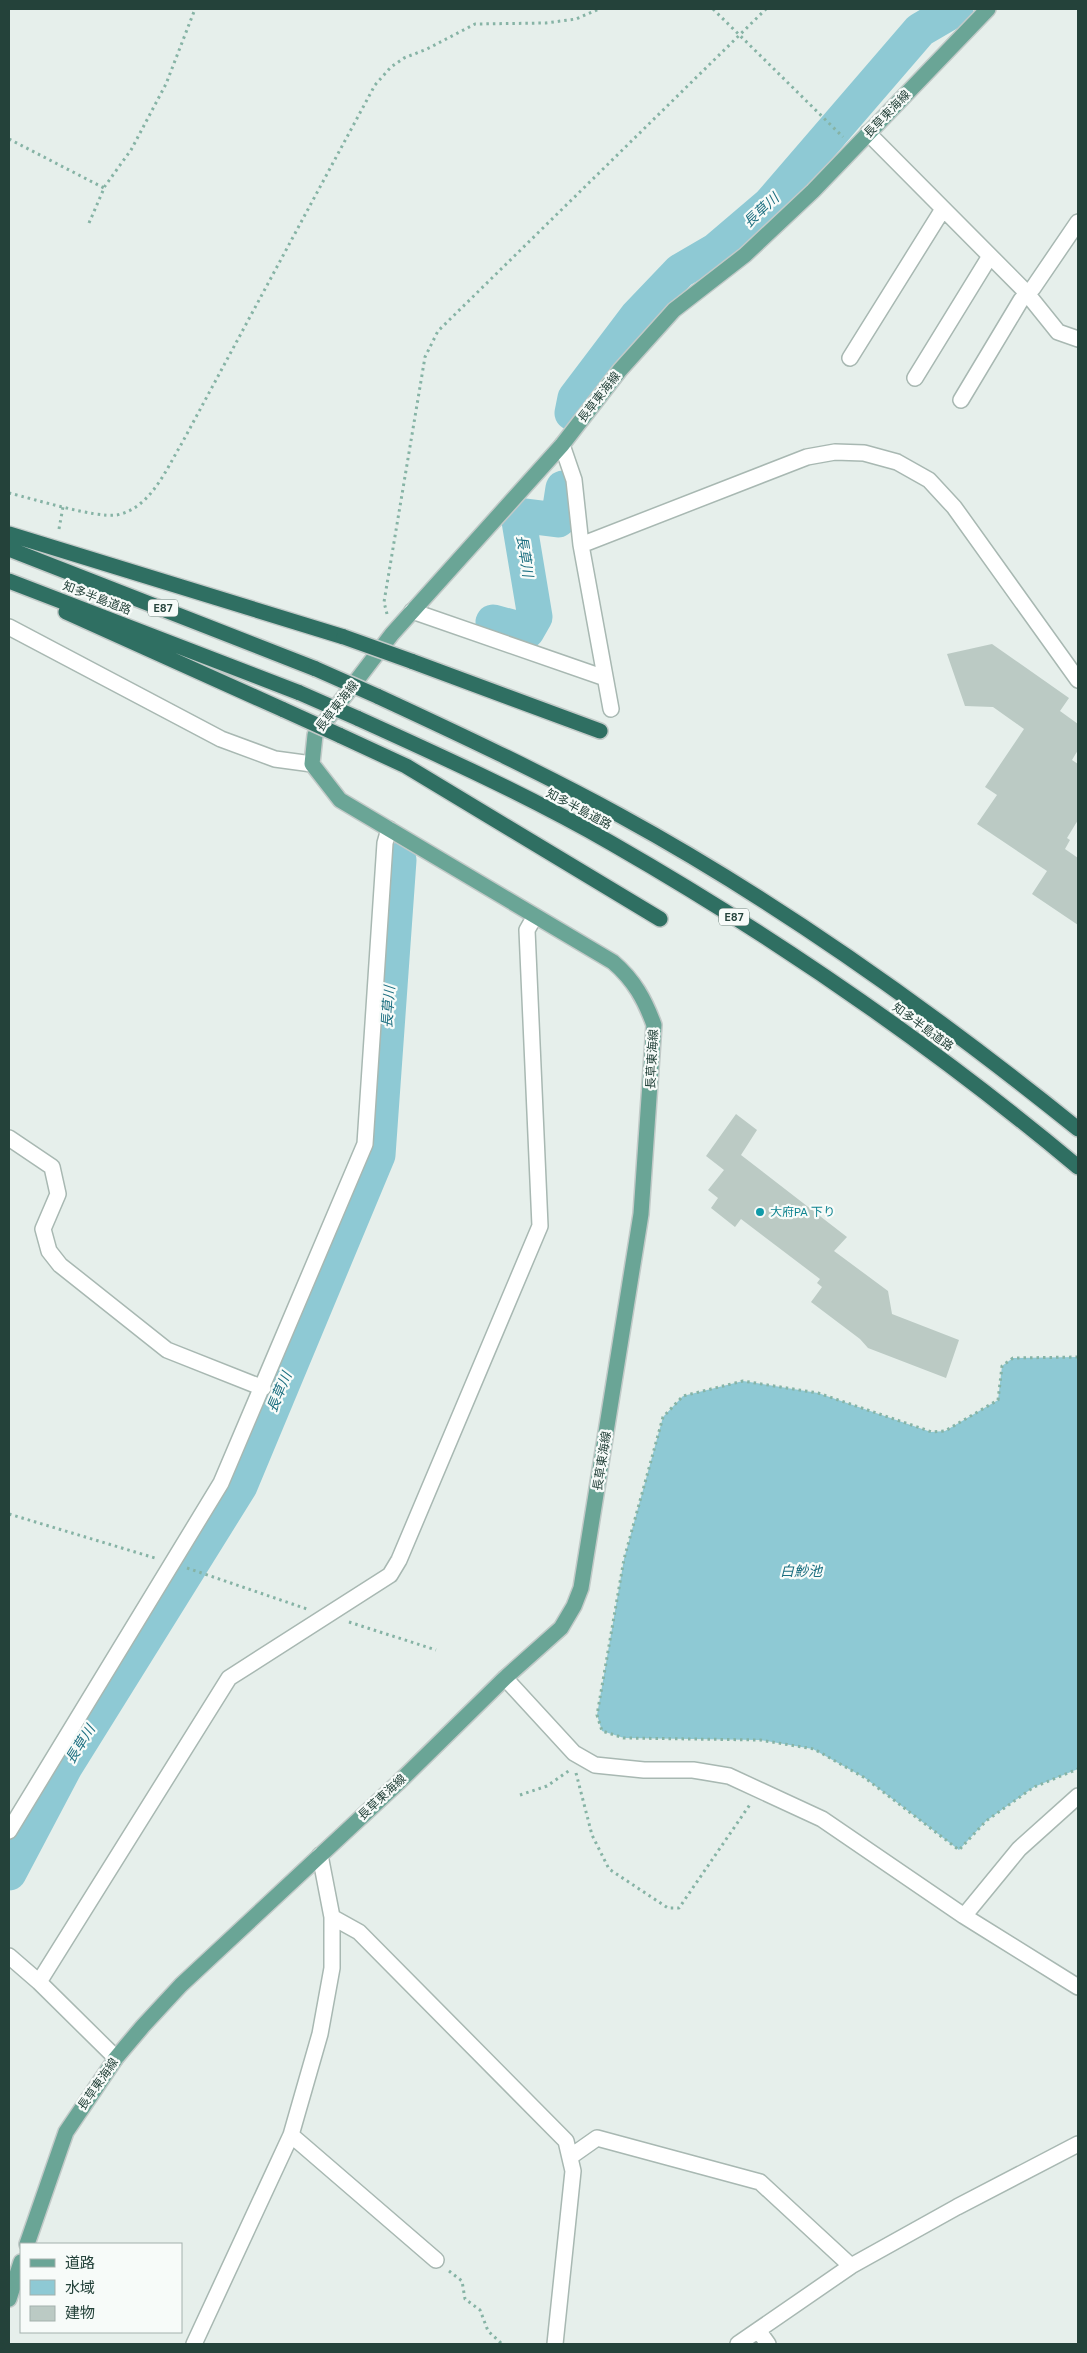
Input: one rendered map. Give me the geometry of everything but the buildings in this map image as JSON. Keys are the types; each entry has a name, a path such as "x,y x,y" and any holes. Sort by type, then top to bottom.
{"highway":[{"path":"9,534 344,637 600,731"},
{"name":"知多半島道路","path":"9,550 316,669 539,773 621,816 715,871 804,927 893,988 996,1063 1078,1129"},
{"name":"知多半島道路","path":"9,581 300,693 519,794 609,842 702,896 878,1013 979,1087 1078,1167"},
{"path":"9,586 406,766 660,919"}],"main road":[{"name":"長草東海線","path":"27,2243 66,2132 116,2058 181,1985 505,1678 561,1628 574,1606 581,1588 641,1214 654,1025 645,1001 627,974 613,962 340,800 312,764 315,734 392,634 562,445 620,370 674,310 745,255 854,148 988,9"},
{"path":"9,2299 20,2265"}],"street":[{"path":"868,133 1027,294 1058,332 1078,338"},
{"path":"850,358 943,209"},
{"path":"960,400 1021,300 1078,222"},
{"path":"915,378 990,256"},
{"path":"562,445 574,480 581,545 611,709"},
{"path":"581,545 807,457 835,452 864,453 898,462 929,480 954,507 1078,680"},
{"path":"412,611 605,678"},
{"path":"9,626 221,740 275,759 312,764"},
{"path":"9,1831 221,1483 263,1388 365,1144 385,843 389,829"},
{"path":"39,1982 229,1678 390,1575 399,1560 540,1226 527,930 535,916"},
{"path":"9,1138 52,1167 58,1194 43,1229 48,1251 60,1265 167,1350 263,1388"},
{"path":"505,1678 574,1753 595,1764 644,1770 692,1770 729,1776 760,1790 822,1819 964,1916 1078,1987"},
{"path":"964,1916 1019,1849 1078,1796"},
{"path":"194,2344 291,2135 320,2034 332,1968 332,1917 320,1855"},
{"path":"332,1917 359,1932 566,2141 573,2170 555,2344"},
{"path":"9,1956 39,1982 116,2058"},
{"path":"291,2135 436,2260"},
{"path":"570,2157 597,2138 760,2182 851,2266"},
{"path":"738,2344 851,2266 957,2207 1078,2144"},
{"path":"758,2330 768,2344"}],"path":[{"path":"89,223 104,188 131,150 149,118 180,51 195,9"},
{"path":"9,493 63,506 117,515 130,511 153,490 182,443 224,361 375,86 391,66 475,24 546,23 576,19 599,9"},
{"path":"713,9 854,148"},
{"path":"392,634 384,602 425,356 438,331 766,9"},
{"path":"9,140 104,188"},
{"path":"59,529 63,506"},
{"path":"1078,1357 1013,1358 1002,1366 998,1400 945,1431 932,1432 818,1393 743,1381 683,1396 663,1417 624,1559 597,1715 602,1731 624,1738 760,1740 814,1750 865,1778 959,1850 986,1821 1034,1787 1078,1769"},
{"path":"9,1514 172,1563 436,1650"},
{"path":"520,1796 547,1786 574,1768 592,1835 609,1869 668,1908 679,1908 760,1790"},
{"path":"436,2260 462,2281 465,2299 480,2310 488,2331 502,2344"}],"water":[{"name":"白魦池","path":"1078,1357 1078,1769 1034,1787 986,1821 959,1850 865,1778 813,1749 760,1740 624,1738 602,1731 597,1715 624,1559 663,1417 683,1396 743,1381 818,1393 931,1432 945,1431 998,1400 1002,1366 1013,1358"}],"waterway":[{"name":"長草川","path":"572,413 575,398 637,316 680,271 716,250 770,204 920,30 956,9"},
{"name":"長草川","path":"493,622 527,631 535,617 518,515 558,520 563,488"},
{"name":"長草川","path":"9,1873 65,1767 240,1486 378,1155 399,860"}],"place":[{"name":"大府PA 下り","path":"760,1212"}]}
